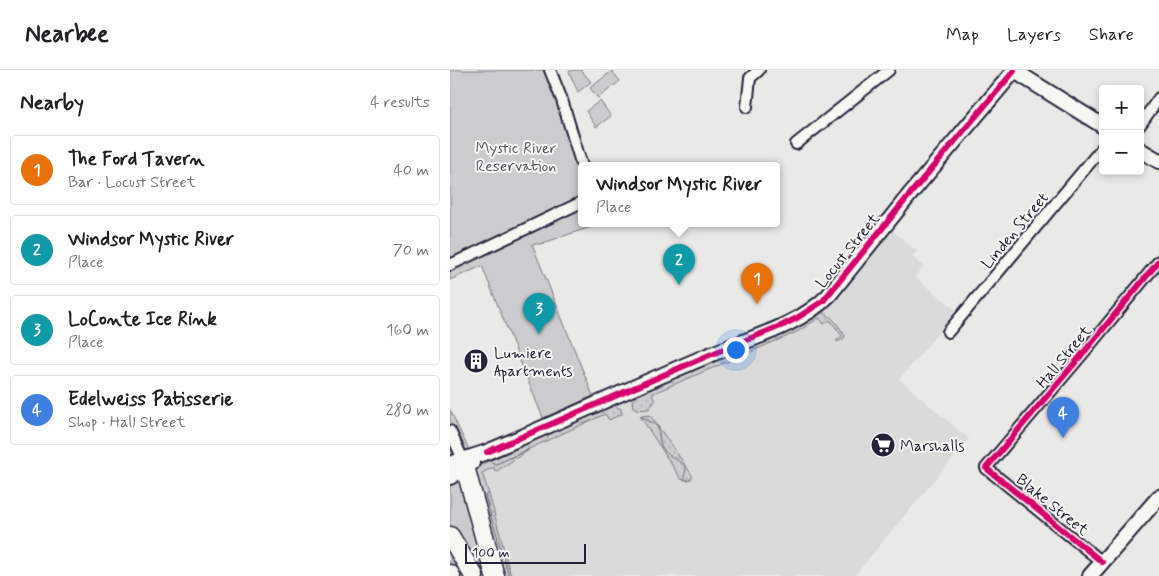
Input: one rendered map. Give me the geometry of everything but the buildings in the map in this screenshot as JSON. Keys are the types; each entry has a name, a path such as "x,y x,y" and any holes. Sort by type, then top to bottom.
{"highway":[{"path":"455,466 495,576"},
{"path":"450,536 474,576"}],"street":[{"path":"550,70 562,100 581,162"},
{"path":"747,107 750,78 759,70"},
{"path":"796,144 889,70"},
{"path":"1013,71 1099,124"},
{"name":"Locust Street","path":"455,466 798,318 823,301 1013,71"},
{"path":"1144,119 1159,98"},
{"name":"Linden Street","path":"948,332 1099,152"},
{"path":"1144,152 1159,161"},
{"path":"450,265 578,204"},
{"name":"Hall Street","path":"986,468 1159,261"},
{"path":"450,431 455,466"},
{"name":"Blake Street","path":"986,468 1102,562"},
{"path":"1090,576 1159,497"}],"shaded area":[{"path":"889,228 917,251 912,257 924,266 915,277 956,310 899,379 969,439 854,576 501,576 477,468 682,374 789,329"}],"green space":[{"name":"Mystic River Reservation","path":"450,70 557,70 571,108 587,162 578,162 578,227 591,227 540,244 532,244 593,396 543,418 482,266 450,280"},
{"path":"581,70 591,82 578,92 569,72"},
{"path":"612,71 620,81 598,98 590,88"},
{"path":"600,101 611,116 596,127 586,111"},
{"path":"819,312 828,315 834,321 845,336 844,338 837,342 842,336 830,320 824,324 819,318 797,332 656,392 652,395 655,401 649,409 638,410 633,407 632,401 637,395"},
{"path":"613,405 621,409 622,414 609,420 605,414 496,464 489,461"},
{"path":"450,410 471,454 475,472 480,465 489,461 496,464 529,450 495,472 494,467 482,473 489,494 485,496 509,576 450,576"},
{"path":"650,415 692,475 692,478 689,480 686,480 684,477 686,469 683,465 662,447 657,426 641,416"},
{"path":"640,416 657,426 662,447 666,453 687,469 684,477 689,481 681,479"},
{"path":"489,494 511,576 509,576 485,495"}],"cycle path":[{"path":"487,452 783,325 823,301 1014,71"},
{"path":"1102,562 986,468 1159,261"}],"place":[{"name":"Windsor Mystic River","path":"679,285"},
{"name":"The Ford Tavern","path":"757,304"},
{"name":"LoConte Ice Rink","path":"539,334"},
{"name":"Lumiere Apartments","path":"476,361"},
{"name":"Edelweiss Patisserie","path":"1063,438"},
{"name":"Marshalls","path":"883,445"}]}
